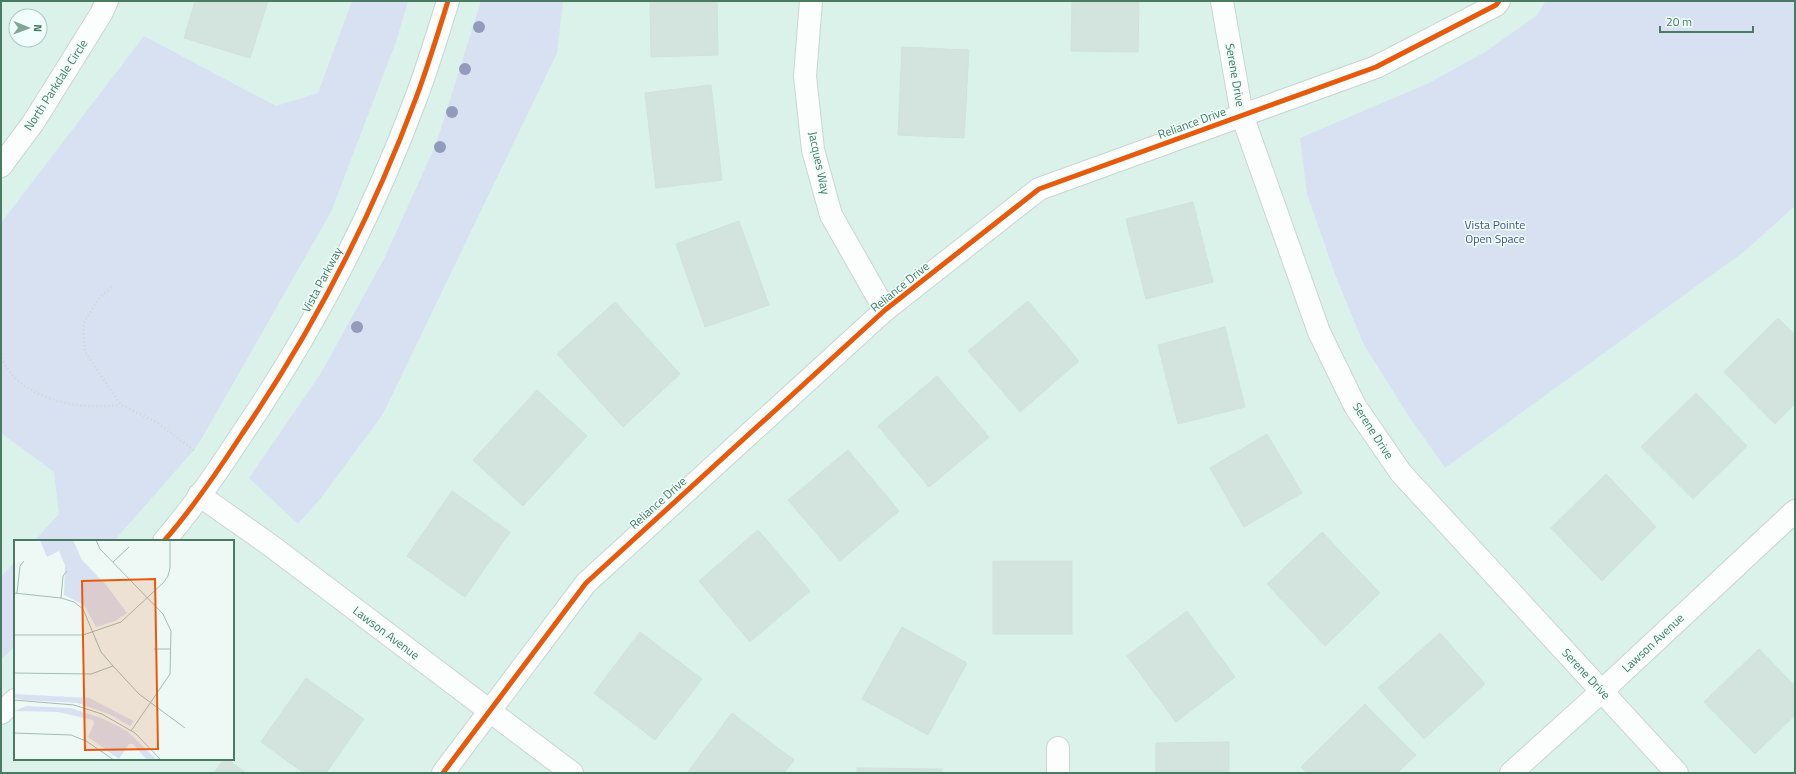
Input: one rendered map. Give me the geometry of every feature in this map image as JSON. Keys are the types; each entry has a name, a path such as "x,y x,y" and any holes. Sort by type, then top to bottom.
{"street":[{"name":"North Parkdale Circle","path":"1,166 33,123 101,14 107,1"},
{"name":"Vista Parkway","path":"165,540 220,468 268,396 331,288 385,174 416,97 448,1"},
{"name":"Jacques Way","path":"811,1 805,76 813,150 831,215 885,310"},
{"name":"Serene Drive","path":"1222,1 1242,115 1319,332 1355,406 1401,473 1677,773"},
{"name":"Reliance Drive","path":"443,773 586,583 885,310 1038,189 1376,67 1496,5 1499,1"},
{"name":"Lawson Avenue","path":"199,495 246,527 572,773"},
{"name":"Lawson Avenue","path":"1511,773 1602,691 1795,511"},
{"path":"1,713 14,701"},
{"path":"1058,748 1058,773"}],"path":[{"path":"111,287 97,301 84,324 84,352 121,405"},
{"path":"1,354 3,361 15,379 33,392 52,400 88,406 121,405 156,422 194,450"}],"shaded area":[{"path":"1,1 1795,1 1795,773 1,773"}],"green space":[{"path":"352,1 408,1 397,39 331,212 194,450 115,540 35,540 59,514 54,472 1,433 1,223 144,36 276,106 318,93"},
{"path":"481,1 563,1 557,53 383,414 321,498 298,524 249,478 321,373 384,259 436,144"},
{"name":"Vista Pointe Open Space","path":"1546,1 1795,1 1795,206 1745,251 1445,468 1408,415 1364,345 1336,277 1307,194 1300,138 1429,83 1485,52 1536,16"},
{"path":"14,563 14,648 1,659 1,577"}],"building":[{"path":"195,1 268,1 250,58 184,38"},
{"path":"650,1 717,1 718,55 651,57"},
{"path":"1072,1 1139,1 1138,52 1071,51"},
{"path":"902,47 969,50 964,138 898,135"},
{"path":"711,85 722,180 656,188 645,93"},
{"path":"1193,202 1213,282 1146,299 1126,219"},
{"path":"739,221 769,305 705,327 676,244"},
{"path":"1028,301 1079,361 1020,412 968,351"},
{"path":"615,302 680,374 623,427 557,354"},
{"path":"1778,318 1795,335 1795,404 1775,424 1724,372"},
{"path":"1225,327 1245,407 1178,424 1158,345"},
{"path":"937,376 989,437 929,487 878,426"},
{"path":"537,390 587,436 523,506 473,460"},
{"path":"1696,393 1747,446 1693,499 1641,447"},
{"path":"1267,434 1302,493 1244,527 1210,468"},
{"path":"848,450 899,511 840,561 788,500"},
{"path":"1606,474 1656,527 1602,581 1551,528"},
{"path":"452,491 510,532 465,597 407,556"},
{"path":"758,530 810,591 750,642 699,581"},
{"path":"1322,532 1380,593 1325,646 1267,584"},
{"path":"993,561 1072,561 1072,634 993,634"},
{"path":"1187,611 1235,677 1176,722 1127,656"},
{"path":"902,627 967,663 928,735 862,699"},
{"path":"640,632 702,679 655,740 594,693"},
{"path":"1440,633 1485,684 1424,739 1378,688"},
{"path":"1759,649 1795,686 1795,715 1755,754 1704,702"},
{"path":"306,678 364,719 326,773 304,773 261,742"},
{"path":"1365,704 1416,755 1397,773 1307,773 1301,767"},
{"path":"732,713 794,760 784,773 687,773"},
{"path":"1229,742 1229,773 1156,773 1156,743"},
{"path":"223,760 228,760 246,773 214,773"},
{"path":"857,768 942,769 941,773 857,773"}],"cycle path":[{"path":"165,540 185,516 224,462 268,395 317,313 360,229 399,142 425,74 448,1"},
{"path":"443,773 586,583 885,310 1039,189 1376,67 1496,5 1499,1"}]}
